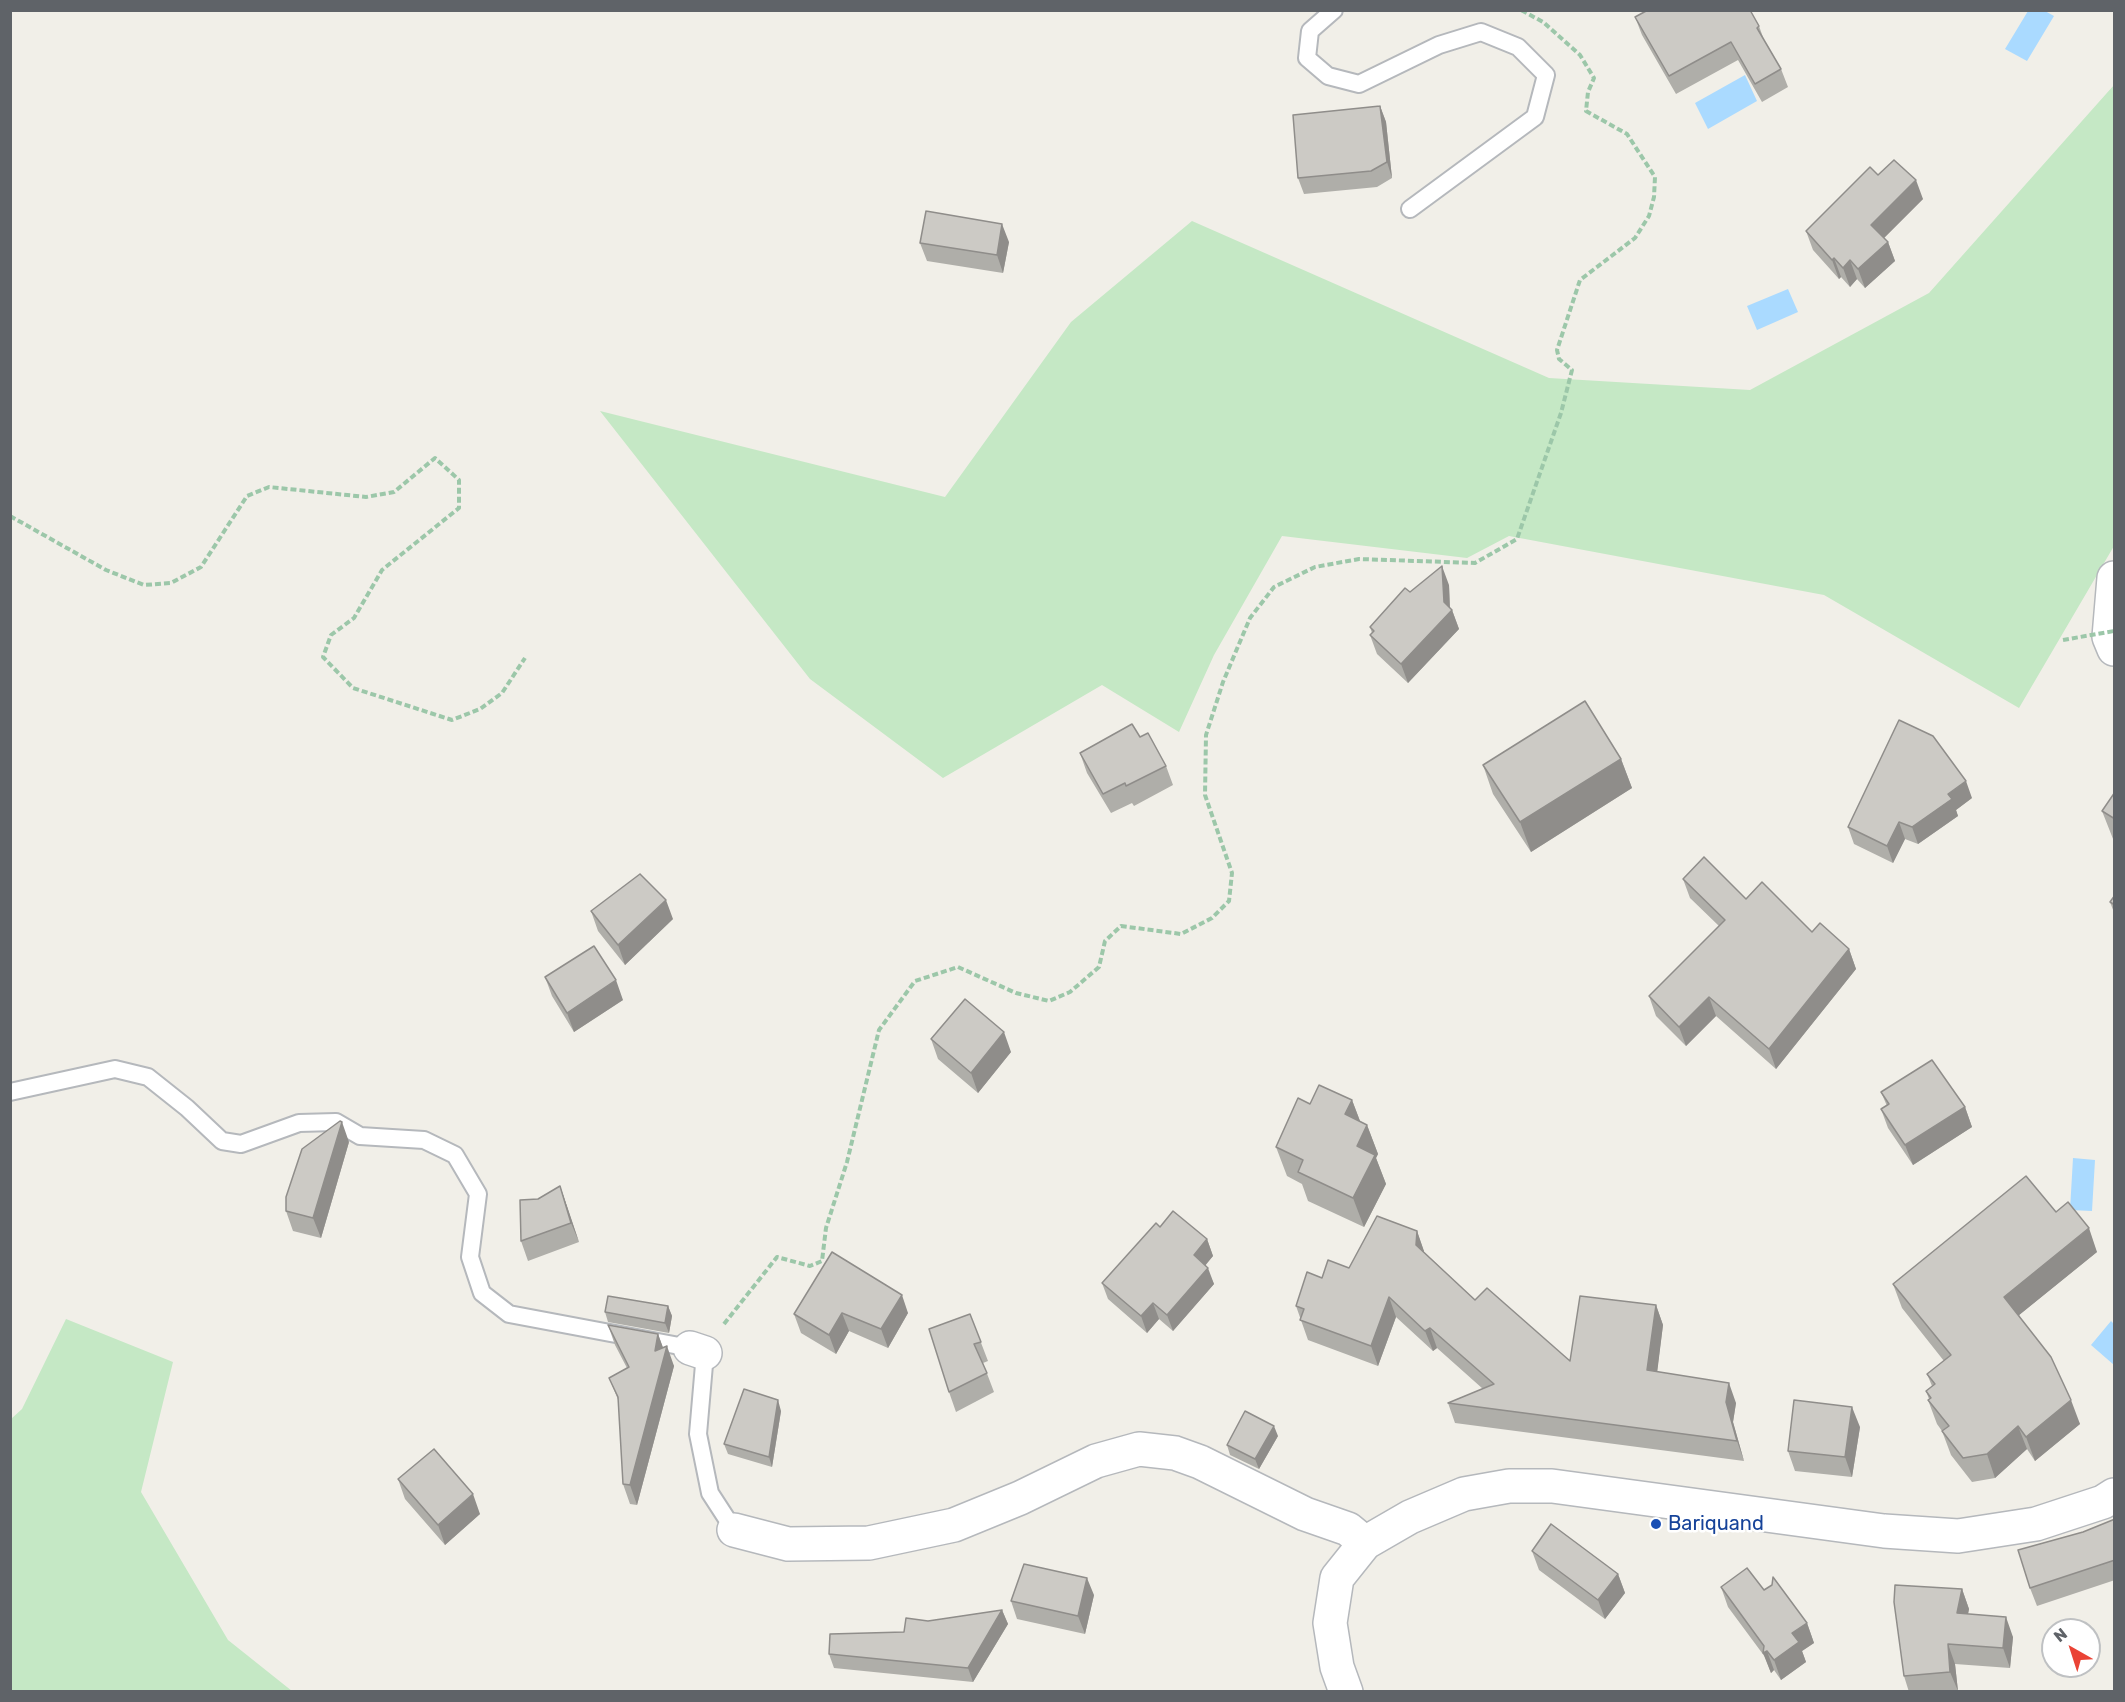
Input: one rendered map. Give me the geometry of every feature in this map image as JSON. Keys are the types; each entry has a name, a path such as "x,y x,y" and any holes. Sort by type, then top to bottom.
{"street":[{"path":"2115,579 2109,637 2115,649"},
{"path":"734,1530 788,1544 869,1543 954,1525 1020,1498 1096,1461 1139,1449 1175,1453 1200,1462 1305,1514 1348,1529 1365,1543"},
{"path":"1346,1692 1337,1667 1330,1623 1337,1578 1365,1543 1410,1517 1464,1494 1509,1486 1552,1486 1884,1531 1958,1536 2036,1524 2103,1502 2115,1495"}],"lane":[{"path":"1334,10 1310,31 1307,58 1328,76 1359,84 1439,45 1481,32 1518,47 1546,75 1535,117 1410,209"},
{"path":"10,1092 115,1069 148,1077 187,1108 222,1141 241,1143 298,1123 336,1122 360,1136 424,1140 455,1155 478,1194 470,1257 482,1293 509,1314 698,1350 698,1434 710,1493 734,1530"}],"path":[{"path":"728,1317 777,1257 810,1266 822,1261 826,1228 847,1162 879,1030 915,981 958,967 1016,993 1049,1001 1070,992 1099,967 1105,941 1121,926 1181,934 1212,918 1229,901 1233,873 1204,795 1206,735 1223,682 1250,618 1274,587 1315,567 1359,559 1475,563 1517,539 1561,413 1572,370 1559,358 1557,350 1580,280 1635,238 1649,216 1654,197 1654,177 1627,134 1586,111 1588,92 1594,78 1580,55 1543,22 1521,10"},
{"path":"10,516 106,570 144,585 171,583 201,567 247,496 269,487 366,497 394,492 435,458 459,480 459,508 382,570 354,618 331,634 323,657 353,688 452,720 480,709 502,693 525,658"},
{"path":"2063,640 2115,631"}],"green space":[{"path":"2114,85 2114,546 2019,708 1824,595 1509,536 1467,558 1282,536 1214,655 1179,732 1102,685 943,778 810,679 600,411 945,497 1071,322 1192,221 1549,378 1750,390 1929,293"},
{"path":"66,1319 173,1362 141,1492 228,1640 292,1691 11,1691 11,1419 22,1409"}],"water":[{"path":"2028,11 2045,11 2054,16 2027,61 2005,49"},
{"path":"1745,75 1757,101 1708,129 1695,103"},
{"path":"1788,289 1798,312 1757,330 1747,306"},
{"path":"2073,1158 2095,1160 2092,1211 2070,1210"},
{"path":"2111,1321 2114,1324 2114,1365 2091,1345"}],"building":[{"path":"1648,10 1750,10 1759,26 1757,28 1781,69 1755,84 1731,42 1669,76 1635,17"},
{"path":"1380,106 1387,162 1371,171 1298,178 1293,115"},
{"path":"1894,160 1916,180 1871,225 1888,242 1858,269 1850,260 1843,268 1834,258 1832,260 1806,231 1870,167 1878,175"},
{"path":"926,211 1002,224 997,255 920,243"},
{"path":"1442,566 1444,602 1452,610 1401,664 1370,635 1374,631 1370,627 1405,588 1410,592"},
{"path":"1585,701 1621,759 1520,822 1483,765"},
{"path":"1899,720 1933,736 1966,781 1948,794 1952,799 1912,827 1899,822 1887,846 1848,827"},
{"path":"1132,724 1140,737 1148,733 1166,766 1126,786 1125,783 1103,794 1080,753"},
{"path":"2115,792 2115,819 2102,811"},
{"path":"1704,857 1746,899 1762,882 1812,932 1820,923 1849,949 1769,1049 1709,997 1679,1027 1649,996 1725,920 1683,879"},
{"path":"640,874 666,900 618,945 591,911"},
{"path":"2115,895 2115,905 2110,902"},
{"path":"594,946 616,980 567,1013 545,977"},
{"path":"965,999 1004,1032 971,1073 931,1039"},
{"path":"1932,1060 1965,1107 1905,1145 1881,1109 1889,1104 1881,1092"},
{"path":"1319,1085 1352,1100 1345,1114 1367,1125 1357,1146 1375,1155 1353,1198 1298,1172 1303,1160 1276,1147 1298,1098 1310,1104"},
{"path":"340,1121 342,1122 313,1218 286,1211 286,1197 302,1149"},
{"path":"2026,1176 2056,1212 2068,1202 2089,1228 2004,1297 2051,1357 2071,1400 2026,1437 2018,1426 1987,1454 1963,1458 1942,1431 1949,1426 1928,1400 1931,1398 1926,1391 1935,1384 1927,1374 1951,1355 1893,1284"},
{"path":"560,1186 571,1223 521,1241 520,1200 538,1199"},
{"path":"1173,1211 1207,1239 1194,1255 1208,1268 1167,1315 1153,1303 1141,1316 1102,1283 1156,1223 1160,1227"},
{"path":"1377,1216 1417,1231 1416,1245 1475,1300 1487,1288 1570,1361 1580,1296 1656,1305 1647,1370 1729,1383 1726,1402 1737,1441 1448,1403 1494,1384 1430,1328 1425,1331 1389,1297 1371,1346 1300,1320 1304,1309 1296,1306 1307,1272 1322,1278 1328,1260 1349,1268"},
{"path":"832,1252 902,1295 881,1329 842,1313 829,1335 794,1314"},
{"path":"608,1296 668,1306 665,1323 605,1312"},
{"path":"970,1314 981,1342 974,1344 987,1373 949,1392 929,1329"},
{"path":"608,1325 658,1334 655,1351 667,1346 630,1485 623,1484 618,1397 609,1378 629,1367"},
{"path":"744,1389 778,1400 769,1457 724,1444"},
{"path":"1794,1400 1852,1407 1845,1457 1788,1451"},
{"path":"1245,1411 1274,1426 1255,1459 1227,1445"},
{"path":"434,1449 473,1494 438,1525 398,1479"},
{"path":"2115,1519 2115,1560 2030,1588 2018,1550 2083,1532"},
{"path":"1551,1524 1618,1574 1598,1600 1532,1551"},
{"path":"1024,1564 1087,1578 1078,1616 1011,1601"},
{"path":"1747,1568 1764,1590 1772,1585 1773,1577 1807,1623 1792,1633 1799,1642 1774,1660 1767,1651 1763,1653 1764,1646 1721,1587"},
{"path":"1895,1585 1962,1589 1957,1613 2006,1617 2003,1648 1948,1644 1950,1672 1904,1676 1894,1602"},
{"path":"1002,1610 968,1668 829,1654 830,1634 904,1632 906,1618 928,1621"}],"place":[{"name":"Bariquand","path":"1656,1524"}]}
